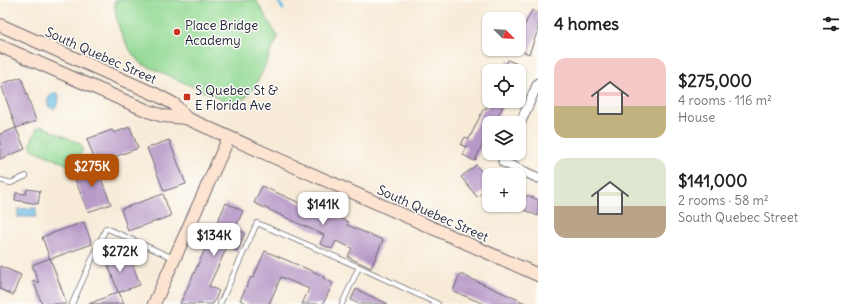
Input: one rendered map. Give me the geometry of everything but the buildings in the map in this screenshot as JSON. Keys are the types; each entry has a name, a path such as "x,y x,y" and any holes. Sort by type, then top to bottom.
{"main road":[{"name":"South Quebec Street","path":"0,25 157,95 174,104 186,118"},
{"name":"South Quebec Street","path":"0,46 148,111 163,116 186,118 538,275"},
{"path":"154,304 229,137"}],"street":[{"path":"523,116 538,83"},
{"path":"504,160 503,162 538,178"}],"lane":[{"path":"0,180 10,183 26,176"},
{"path":"220,304 256,223 359,267 438,304"},
{"path":"72,304 106,228 174,259"},
{"path":"342,304 359,267"}],"green space":[{"name":"Place Bridge Academy","path":"115,0 256,0 278,37 259,79 251,92 247,97 241,100 227,102 140,63 125,42 116,18"},
{"path":"42,126 81,144 83,149 76,164 70,166 32,149 30,144 37,128"}],"water":[{"path":"54,93 58,93 59,97 58,104 54,109 49,107 47,103 49,97"},
{"path":"36,208 36,217 18,217 18,209"}],"waterway":[{"path":"278,0 283,9"}],"place":[{"name":"Place Bridge Academy","path":"177,32"},
{"name":"S Quebec St & E Florida Ave","path":"187,97"}]}
